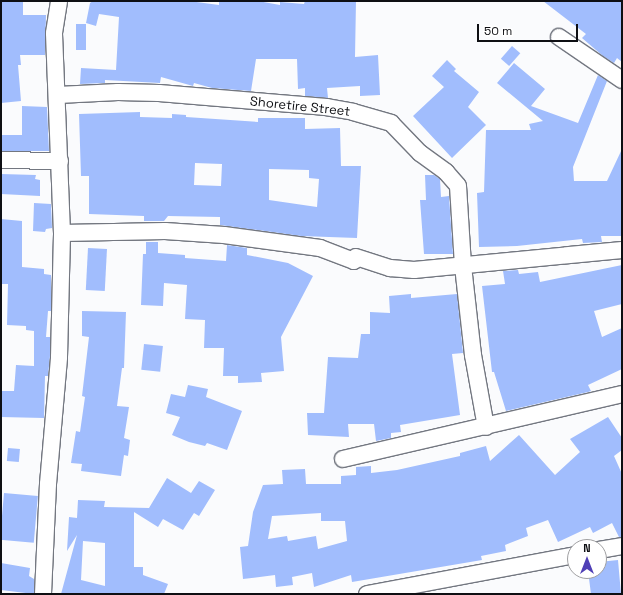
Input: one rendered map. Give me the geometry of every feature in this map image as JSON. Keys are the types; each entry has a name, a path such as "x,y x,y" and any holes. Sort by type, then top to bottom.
{"street":[{"path":"43,594 48,484 59,357 62,232 58,95 54,32 59,1"},
{"path":"559,37 622,80"},
{"name":"Shoretire Street","path":"58,95 118,92 159,93 326,107 373,117 391,123 420,153 446,172 458,186 463,266 473,355 486,427"},
{"path":"1,160 60,161"},
{"path":"62,232 166,231 224,235 320,248 354,261 363,260 390,268 414,270 622,250"},
{"path":"343,459 486,427 622,394"},
{"path":"607,549 622,546"},
{"path":"368,594 567,557"}],"building":[{"path":"93,1 189,1 219,5 219,1 258,1 280,5 280,2 304,4 305,1 356,1 355,57 378,55 380,95 360,96 360,86 327,88 328,98 305,96 305,88 298,89 297,59 256,59 251,91 212,88 194,83 193,86 161,77 160,83 105,80 105,83 80,84 81,68 116,70 119,17 99,14 96,26 86,23 90,3"},
{"path":"543,1 622,1 622,62 617,58 614,63 603,56 582,38 586,34"},
{"path":"1,2 23,2 23,15 46,15 45,55 20,55 21,65 18,65 21,101 1,103"},
{"path":"76,24 86,24 86,50 76,50"},
{"path":"512,46 520,53 509,66 501,59"},
{"path":"447,60 456,69 454,71 479,92 468,107 486,125 452,158 413,116 444,87 432,76"},
{"path":"514,63 545,89 531,106 578,123 598,75 607,81 573,167 574,181 607,181 622,149 622,236 601,236 602,242 583,243 582,239 517,246 479,247 477,193 484,192 486,130 531,130 529,124 543,121 497,83"},
{"path":"22,106 47,107 49,151 1,151 1,135 22,135"},
{"path":"140,112 140,117 172,118 172,114 186,115 186,117 258,122 258,118 305,118 305,129 340,128 341,166 361,166 357,238 301,236 220,225 220,217 168,216 164,221 144,221 144,216 89,214 89,176 81,176 79,114","holes":["195,163 222,164 221,186 194,185","269,169 309,170 309,178 319,179 317,207 269,200"]},
{"path":"1,174 36,175 35,179 40,180 40,196 1,194"},
{"path":"425,175 434,175 440,179 441,197 449,196 453,254 424,254 420,200 426,200"},
{"path":"34,203 51,204 52,228 46,229 45,232 33,231"},
{"path":"1,219 22,221 22,267 44,269 44,274 51,275 51,311 48,311 46,337 50,337 50,356 48,376 45,376 44,418 1,417 1,391 14,391 16,365 34,366 34,331 26,330 26,326 7,325 8,284 2,284"},
{"path":"146,242 158,242 158,253 185,255 185,258 226,261 227,245 247,248 247,255 288,263 313,276 281,337 284,371 261,373 262,382 238,383 238,376 223,376 224,348 204,348 205,320 185,319 187,285 164,283 163,306 141,305 143,254 146,254"},
{"path":"88,248 107,249 105,291 86,290"},
{"path":"622,265 622,304 594,311 602,337 622,328 622,369 588,385 591,391 506,411 494,372 492,372 482,286 505,284 503,271 518,270 519,274 538,272 540,282"},
{"path":"411,294 411,298 457,294 463,353 452,354 460,415 400,425 401,432 391,433 391,438 376,441 374,424 348,424 349,437 308,435 307,413 324,413 328,357 358,358 361,334 370,334 370,312 390,313 389,296"},
{"path":"82,311 126,312 124,368 122,368 117,406 129,407 124,438 130,440 128,456 124,455 121,476 81,471 82,464 71,463 76,431 80,432 85,397 82,396 89,337 82,336"},
{"path":"144,344 163,346 160,372 141,370"},
{"path":"188,385 208,389 206,397 242,411 227,450 207,443 205,446 189,442 172,435 180,417 166,413 171,394 185,397"},
{"path":"608,417 622,438 622,450 614,456 622,474 622,537 619,537 612,523 593,533 590,527 558,542 548,520 526,528 528,536 505,545 506,551 481,556 482,560 352,582 351,575 314,587 312,573 292,577 293,585 276,587 275,575 243,579 240,547 248,546 253,512 263,485 283,484 282,470 305,469 306,484 341,484 341,476 356,475 356,467 371,466 371,473 397,470 460,456 460,453 486,446 490,461 519,435 555,475 580,452 570,439","holes":["321,513 321,521 345,521 347,541 318,549 316,536 288,541 287,536 268,539 272,516"]},
{"path":"8,448 20,449 19,462 7,461"},
{"path":"167,478 191,493 199,481 215,490 199,516 194,513 183,530 163,519 158,527 134,512 134,567 143,567 143,575 168,584 164,594 61,594 77,535 67,551 69,517 77,518 78,500 105,501 104,507 149,508","holes":["83,541 105,543 105,586 81,580"]},
{"path":"4,493 38,496 34,543 1,540"},
{"path":"618,560 621,594 591,594 589,579 607,579 607,561"},
{"path":"1,563 30,568 29,576 34,579 34,594 1,590"}]}
